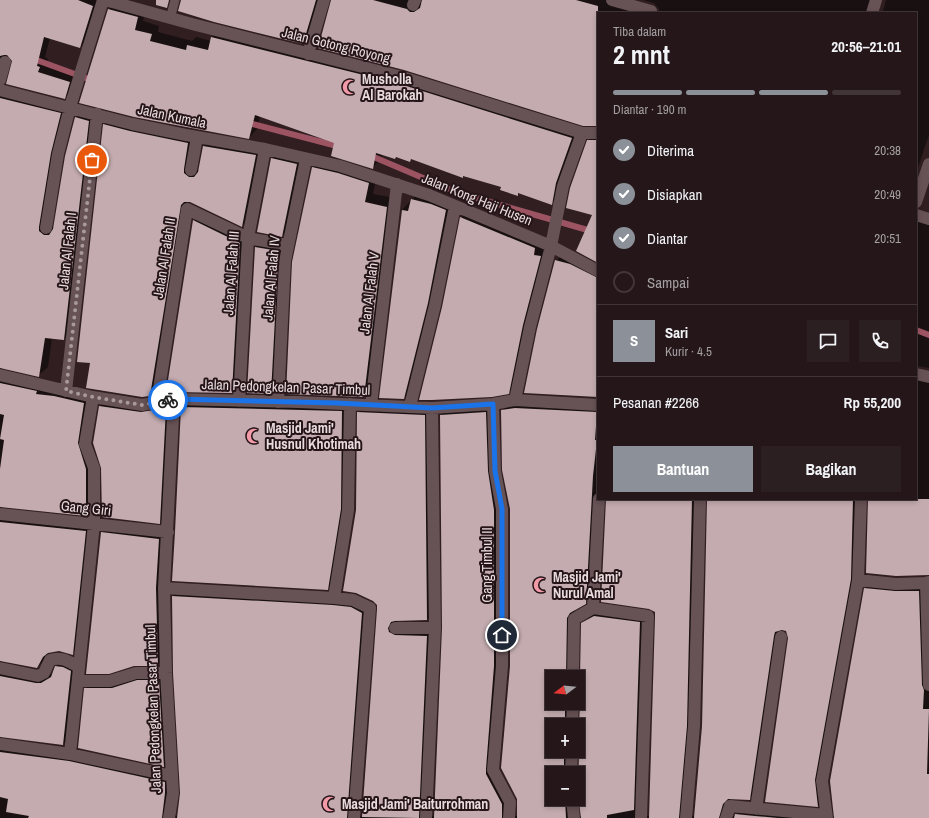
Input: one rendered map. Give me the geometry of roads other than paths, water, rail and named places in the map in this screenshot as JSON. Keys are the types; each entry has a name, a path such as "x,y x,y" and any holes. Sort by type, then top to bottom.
{"street":[{"name":"Jalan Gotong Royong","path":"104,0 402,78 582,133 597,133"},
{"path":"46,228 58,154 70,107 104,0"},
{"path":"308,54 324,0"},
{"path":"612,0 633,3 651,12"},
{"path":"872,12 876,0"},
{"path":"0,80 5,62"},
{"name":"Jalan Kumala","path":"0,90 132,124 265,149 340,166"},
{"name":"Jalan Al Falah I","path":"66,391 97,114"},
{"path":"514,400 551,244 563,186 582,133"},
{"path":"191,170 197,137"},
{"name":"Jalan Al Falah III","path":"239,401 248,238 265,149"},
{"name":"Jalan Al Falah IV","path":"278,402 285,261 287,245 306,159"},
{"path":"917,199 929,164"},
{"name":"Jalan Kong Haji Husen","path":"340,166 397,184 551,244 597,270"},
{"name":"Jalan Al Falah V","path":"371,405 397,184"},
{"path":"410,406 435,305 455,206"},
{"name":"Jalan Al Falah II","path":"157,402 187,209 248,238 287,245"},
{"path":"917,215 929,219"},
{"path":"917,374 929,377"},
{"path":"0,375 93,397 142,405 174,399"},
{"path":"70,754 94,524 94,468 85,444 93,397"},
{"name":"Jalan Pedongkelan Pasar Timbul","path":"169,818 173,793 166,673 164,588 174,399 410,406 432,408 493,404 514,400 597,405"},
{"path":"334,598 348,510 350,404"},
{"name":"Gang Timbul II","path":"493,404 495,471 502,509 502,666 493,770 510,802 509,818"},
{"path":"426,818 435,628 432,408"},
{"path":"593,608 599,500"},
{"path":"686,818 694,726 700,500"},
{"path":"726,818 730,806 826,816 822,781 858,580 861,500"},
{"name":"Gang Giri","path":"0,514 168,532"},
{"path":"858,580 896,584 928,582 929,685"},
{"path":"164,588 334,598 353,600 370,608 354,818"},
{"path":"573,670 574,619 593,608 648,616 641,818"},
{"path":"395,628 435,628"},
{"path":"756,809 781,637"},
{"path":"0,668 38,676 44,673 50,660 57,658 67,660 79,667"},
{"path":"78,681 110,681 136,673 166,673"},
{"path":"0,744 70,754 172,776"},
{"path":"573,806 574,818"}],"lane":[{"path":"170,18 175,0"}],"waterway":[{"path":"31,58 94,81"},
{"path":"245,122 341,147"},
{"path":"369,155 456,192 597,233"},
{"path":"917,330 929,335"}],"place":[{"name":"Musholla Al Barokah","path":"350,87"},
{"name":"Masjid Jami' Husnul Khotimah","path":"254,436"},
{"name":"Masjid Jami' Nurul Amal","path":"541,585"},
{"name":"Masjid Jami' Baiturrohman","path":"330,804"}]}
